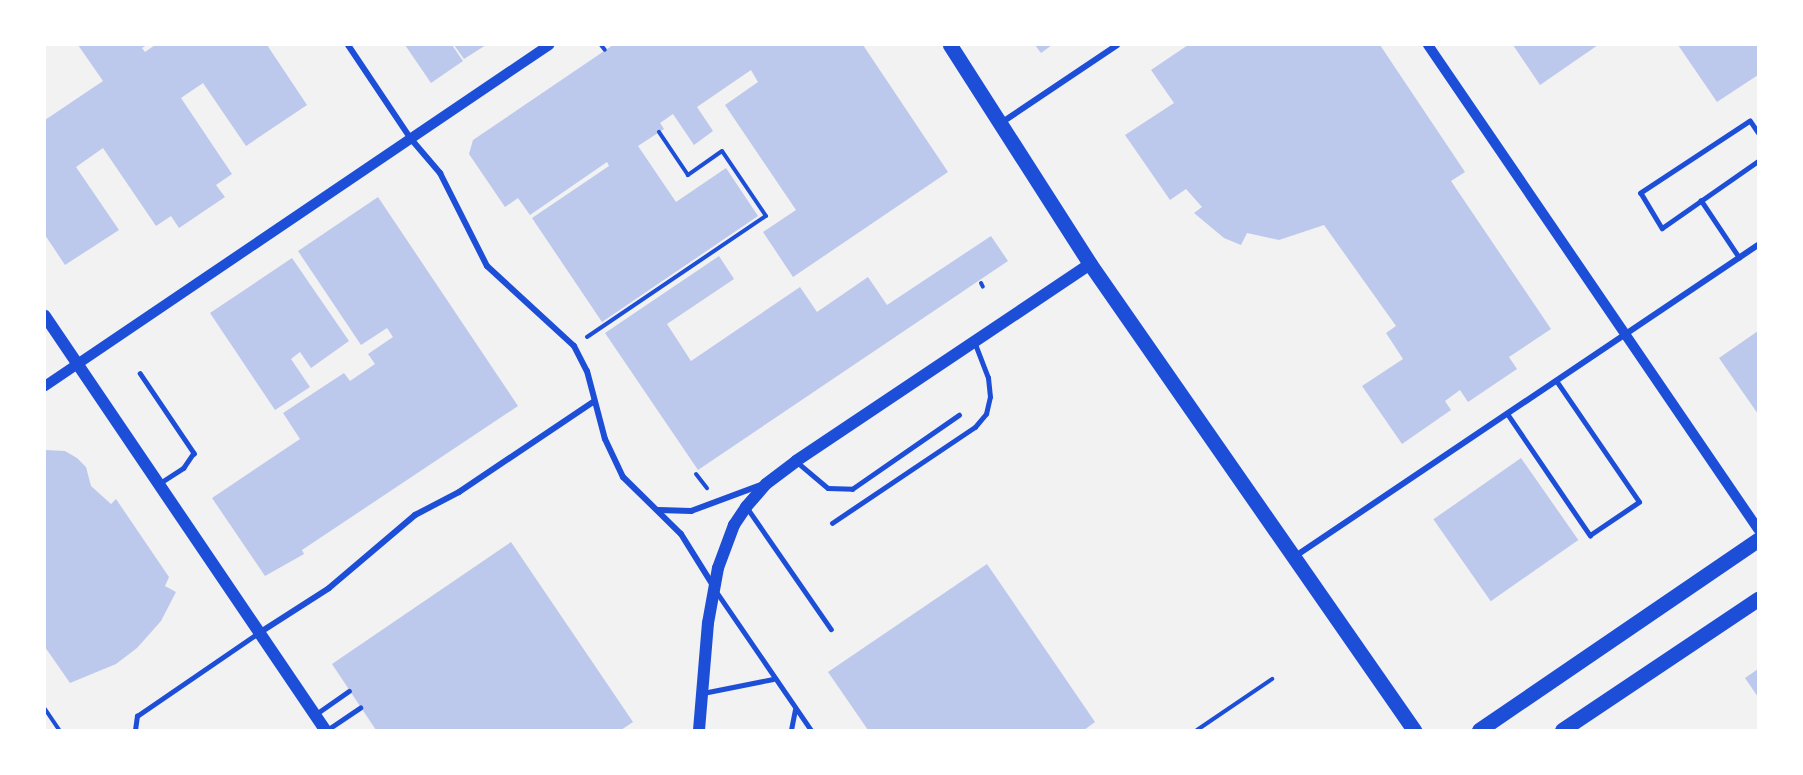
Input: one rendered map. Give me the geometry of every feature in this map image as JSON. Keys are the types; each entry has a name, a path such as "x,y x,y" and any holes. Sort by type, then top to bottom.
{"main road":[{"path":"950,45 1090,264 1414,730"},
{"path":"699,730 714,587 722,551 746,507 766,484 796,461 1090,264"},
{"path":"45,316 326,730"},
{"path":"1479,730 1758,540"},
{"path":"1562,730 1758,599"}],"street":[{"path":"348,45 411,139 440,173 487,266 574,346 587,371 593,402 623,477 637,495 659,510 681,534 714,587"},
{"path":"45,386 549,45"},
{"path":"1000,123 1117,45"},
{"path":"1428,45 1758,529"},
{"path":"1294,557 1758,244"},
{"path":"258,633 329,588 415,515 459,492 593,402"},
{"path":"659,510 691,511 766,484"}],"lane":[{"path":"1758,133 1750,121 1641,193 1662,228 1758,161"},
{"path":"1701,200 1739,257"},
{"path":"832,523 975,427 986,414 990,397 988,378 974,342"},
{"path":"140,374 194,453 184,468 159,485"},
{"path":"1507,413 1590,535 1639,502 1556,381"},
{"path":"796,461 828,488 852,489 959,415"},
{"path":"746,507 831,629"},
{"path":"714,587 773,679 811,730"},
{"path":"135,730 137,716 258,633"},
{"path":"704,693 773,679"},
{"path":"315,715 349,691"},
{"path":"326,730 360,708"},
{"path":"791,730 795,710"}],"path":[{"path":"601,45 605,50"},
{"path":"574,346 766,216 723,151 688,175 659,132"},
{"path":"696,474 708,488"},
{"path":"1197,730 1272,679"},
{"path":"45,710 59,730"}],"building":[{"path":"78,45 147,45 142,48 145,52 155,45 267,45 307,105 246,146 203,83 181,98 232,174 216,185 225,197 179,228 171,216 156,226 103,148 76,167 119,230 65,265 45,235 45,120 103,81"},
{"path":"405,45 452,45 463,61 431,83"},
{"path":"454,45 486,45 464,59"},
{"path":"613,45 863,45 948,172 793,277 763,232 796,210 725,105 758,82 751,70 697,107 713,131 694,145 673,114 660,123 664,129 638,146 676,202 726,168 758,216 602,322 532,218 609,166 607,162 530,215 518,198 505,207 469,154 473,140"},
{"path":"1035,45 1052,45 1041,53"},
{"path":"1188,45 1380,45 1465,172 1451,181 1551,329 1509,357 1517,369 1468,402 1460,390 1445,401 1451,410 1402,444 1362,386 1403,359 1386,333 1396,326 1324,225 1279,240 1247,233 1241,245 1224,238 1194,213 1202,207 1186,189 1170,200 1125,135 1174,103 1151,70"},
{"path":"1513,45 1598,45 1540,85"},
{"path":"1678,45 1758,45 1758,75 1717,102"},
{"path":"378,197 518,406 302,550 304,554 265,576 212,498 300,439 283,413 344,373 350,381 375,364 368,354 393,337 387,328 361,345 298,251"},
{"path":"991,236 1008,261 698,470 605,333 719,256 734,279 667,324 691,361 800,287 817,312 868,277 887,305"},
{"path":"292,258 349,341 311,368 300,352 291,359 310,387 275,410 210,313"},
{"path":"1758,331 1758,414 1719,358"},
{"path":"45,450 65,451 77,458 86,467 91,486 111,504 116,499 169,577 165,586 176,592 161,621 137,648 116,664 70,683 45,647"},
{"path":"1521,458 1578,540 1491,601 1433,519"},
{"path":"511,542 633,722 621,730 376,730 332,664"},
{"path":"987,564 1095,722 1084,730 868,730 828,672"},
{"path":"1758,669 1758,697 1745,678"}]}
